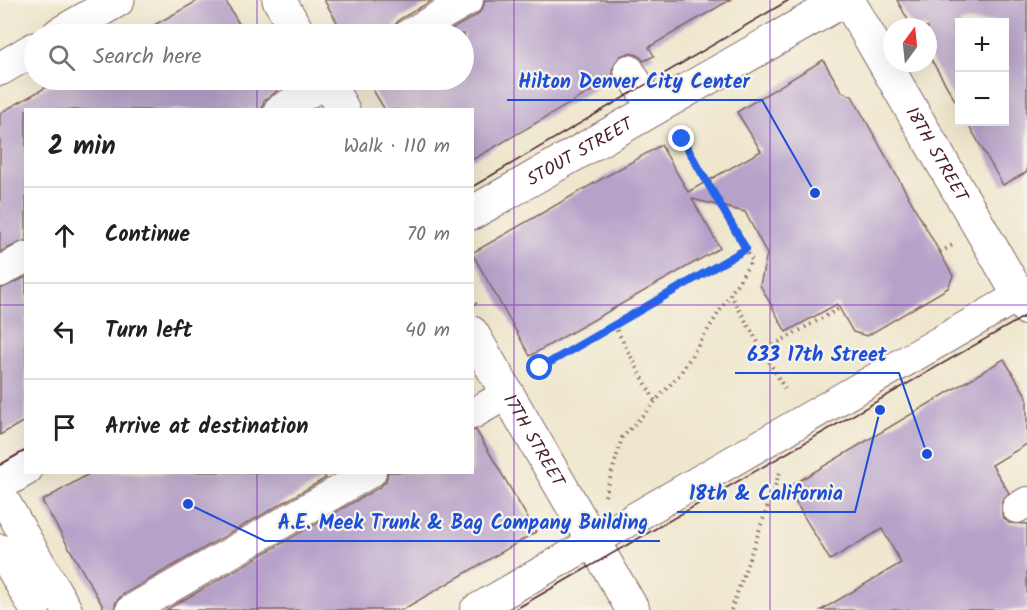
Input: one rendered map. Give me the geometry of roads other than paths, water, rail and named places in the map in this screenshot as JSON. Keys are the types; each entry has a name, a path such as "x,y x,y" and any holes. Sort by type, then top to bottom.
{"main road":[{"path":"76,24 118,0"},
{"path":"279,0 293,24"},
{"name":"STOUT STREET","path":"474,212 665,120 846,0"},
{"name":"18TH STREET","path":"846,0 1025,297"},
{"path":"0,69 24,55"},
{"name":"17TH STREET","path":"474,340 491,403 633,610"},
{"path":"0,484 24,470"}],"street":[{"path":"262,0 276,24"},
{"path":"426,24 468,0"},
{"path":"859,0 883,42"},
{"path":"629,70 665,120"},
{"path":"475,610 1025,297 900,72"},
{"path":"284,108 325,90"},
{"path":"0,272 24,258"},
{"path":"474,367 491,403"},
{"path":"131,610 368,474"},
{"path":"0,493 67,610"},
{"path":"587,545 618,610"},
{"path":"0,549 35,610"}],"tram line":[{"path":"474,186 789,0"},
{"path":"514,610 1027,315"},
{"path":"0,465 24,451"}],"place":[{"name":"Hilton Denver City Center","path":"815,193"},
{"name":"18th & California","path":"880,410"},
{"name":"633 17th Street","path":"927,454"},
{"name":"A.E. Meek Trunk & Bag Company Building","path":"188,504"}]}
